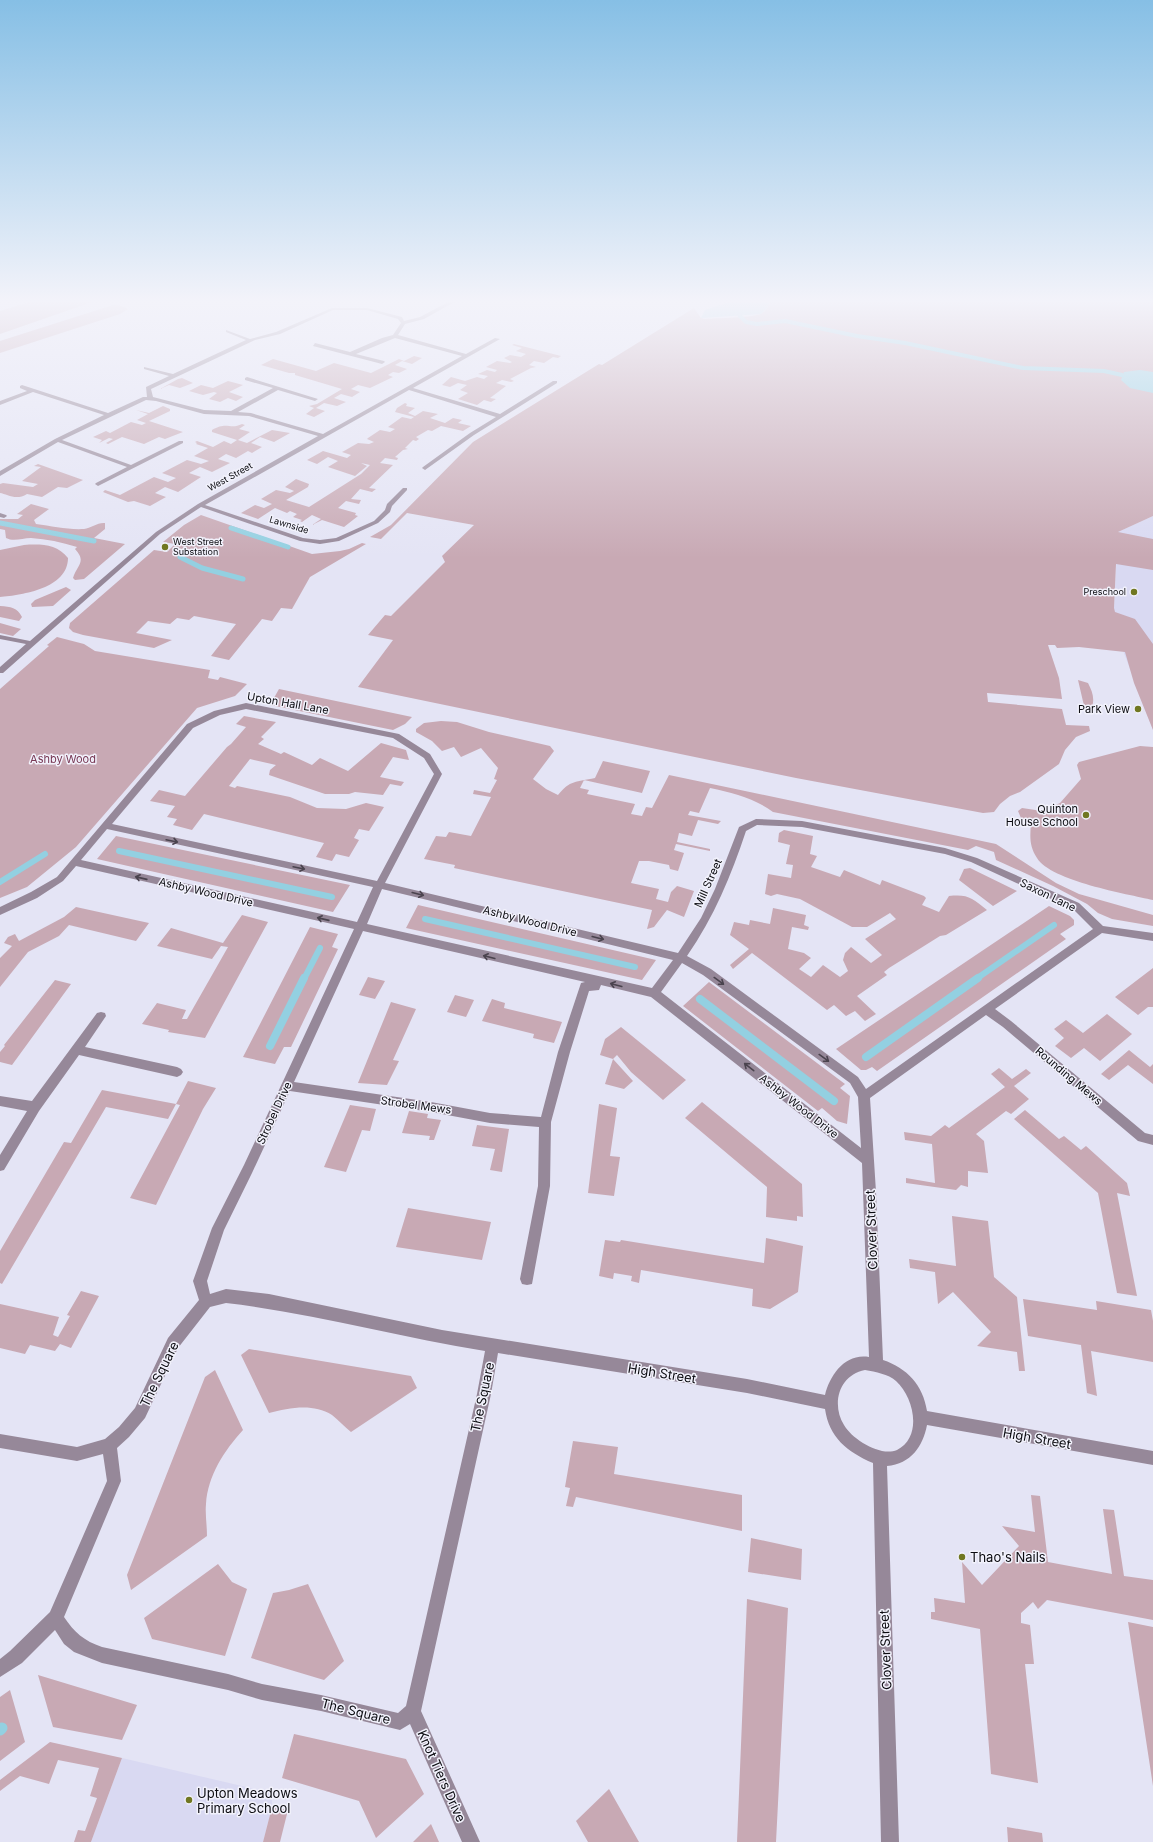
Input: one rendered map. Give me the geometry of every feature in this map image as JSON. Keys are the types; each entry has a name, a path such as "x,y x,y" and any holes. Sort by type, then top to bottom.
{"street":[{"path":"150,398 148,388 152,386"},
{"path":"270,386 315,399"},
{"name":"West Street","path":"0,671 158,533 200,505 411,386"},
{"path":"425,468 500,416 549,386"},
{"path":"22,387 108,415"},
{"path":"230,414 277,388"},
{"path":"407,388 500,416"},
{"path":"0,403 31,391"},
{"path":"0,474 57,440 139,400 150,398 204,412 259,417 323,436"},
{"path":"57,440 132,467"},
{"path":"98,484 181,442"},
{"name":"Lawnside","path":"200,505 302,540 320,542 337,540 376,522 388,511 389,505 405,489"},
{"path":"0,637 31,643"},
{"name":"Upton Hall Lane","path":"0,911 34,895 60,879 190,726 206,717 228,708 246,706 396,736 427,756 438,774 379,886"},
{"name":"Saxon Lane","path":"756,822 802,824 945,851 974,860 1076,906 1100,929"},
{"name":"Mill Street","path":"681,958 723,883 742,829 756,822"},
{"name":"Ashby Wood Drive","path":"106,826 418,894 681,958 707,972 854,1080 864,1096"},
{"name":"Ashby Wood Drive","path":"74,862 654,993 868,1160"},
{"path":"361,926 379,886"},
{"name":"Strobel Drive","path":"206,1302 200,1281 218,1228 248,1169 361,926"},
{"path":"864,1096 1100,929 1153,937"},
{"path":"654,993 681,958"},
{"path":"527,1279 544,1186 545,1122 564,1052 585,986 595,987 597,980"},
{"name":"Rounding Mews","path":"986,1009 1007,1024 1142,1137 1153,1140"},
{"path":"0,1166 35,1106 101,1016"},
{"path":"76,1050 177,1072"},
{"name":"Strobel Mews","path":"286,1086 431,1106 490,1118 545,1122"},
{"name":"Clover Street","path":"864,1096 876,1365"},
{"path":"0,1101 35,1106"},
{"path":"206,1302 226,1296 269,1301 442,1337 493,1345"},
{"name":"The Square","path":"109,1445 124,1432 140,1413 173,1343 206,1302"},
{"name":"The Square","path":"56,1618 69,1638 82,1650 228,1682 262,1692 322,1703 400,1722 413,1711 484,1394 493,1345"},
{"name":"High Street","path":"493,1345 545,1355 770,1389 831,1403"},
{"path":"865,1363 876,1365 890,1370 902,1377 913,1390 921,1417 918,1433 912,1446 903,1454 890,1459 880,1458 862,1451 849,1442 840,1432 833,1418 831,1403 834,1388 841,1375 852,1366 865,1363"},
{"name":"High Street","path":"921,1417 1153,1458"},
{"path":"0,1441 77,1454 109,1445 114,1481 56,1618 16,1657 0,1669"},
{"name":"Clover Street","path":"880,1458 890,1842"},
{"name":"Knot Tiers Drive","path":"413,1711 471,1842"}],"shaded area":[{"path":"1128,386 1153,386 1153,393 1130,388"},
{"path":"1153,516 1153,730 1105,603 1114,607 1118,532"},
{"name":"Upton Meadows Primary School","path":"122,1758 272,1793 272,1807 263,1842 91,1842"}],"green space":[{"path":"173,386 185,386 180,388"},
{"path":"199,386 213,388 217,386 241,386 229,392 243,397 236,401 228,398 220,402 209,399 217,393 214,392 203,395 189,391"},
{"path":"332,386 356,386 351,389 360,392 352,397 341,394 334,398 346,402 337,406 324,403 316,408 325,411 314,417 306,414 314,408 309,406 317,404 342,389"},
{"path":"362,386 374,386 370,388"},
{"path":"466,386 506,386 490,398 496,399 491,402 484,400 477,405 458,399 468,393 460,390"},
{"path":"564,386 1153,386 1153,516 1118,532 1153,539 1153,570 1116,564 1114,608 1115,612 1135,619 1153,644 1153,730 1134,683 1125,652 1079,647 1057,648 1055,645 1048,645 1059,678 1062,699 987,693 988,702 1062,709 1066,725 1089,726 1090,731 1076,737 1065,750 1059,764 1020,792 1010,796 1000,804 994,812 983,813 796,778 358,687 393,640 368,635 385,615 391,616 445,562 442,556 474,525 407,513 381,539 370,537 391,525 473,442"},
{"path":"405,403 407,404 406,406 415,408 408,413 415,416 423,411 438,414 430,418 445,423 453,418 462,420 458,423 471,426 463,431 441,426 432,431 428,430 416,437 419,439 416,441 413,440 405,448 408,449 403,450 395,457 398,458 397,460 385,458 380,463 393,465 369,488 376,489 372,492 360,489 351,499 361,500 359,504 346,501 338,508 356,513 355,515 358,516 344,527 322,520 312,525 321,519 312,515 302,522 300,521 302,520 293,517 297,514 290,511 287,513 275,508 258,519 241,513 255,505 264,508 272,504 261,499 276,490 290,493 294,491 285,487 296,479 309,484 308,487 286,500 309,507 361,474 370,465 361,463 367,466 355,476 328,467 338,461 328,457 317,464 307,460 323,451 347,458 351,455 342,452 358,443 369,444 374,442 367,439 380,430 390,432 395,429 388,427 402,417 411,419 414,417 395,412 397,408"},
{"path":"163,406 170,409 170,411 149,421 183,432 165,439 159,437 144,444 122,437 108,444 106,443 113,439 109,438 99,443 102,440 93,437 106,431 110,433 131,422 142,425 146,423 137,420 148,414 136,410 149,413"},
{"path":"242,424 245,425 239,429 250,432 238,440 247,443 272,430 290,433 274,442 260,437 251,443 262,447 252,453 248,451 236,458 226,454 218,459 230,463 212,472 200,467 189,473 201,477 178,492 165,487 155,493 166,497 150,506 134,501 128,502 103,492 105,490 120,495 154,477 168,482 176,478 162,473 187,460 201,464 209,461 194,456 208,448 196,444 197,443 195,442 197,441 213,447 224,441 231,444 237,440 212,432 212,430 221,426 238,426"},
{"path":"38,464 83,480 67,488 58,487 42,497 27,494 15,497 0,493 0,484 3,483 33,487 38,484 22,481 41,467 34,466"},
{"path":"31,504 49,509 34,520 36,524 84,529 100,523 105,523 105,529 94,538 125,544 84,579 75,580 73,578 81,560 79,553 75,549 77,547 43,539 9,539 6,538 5,530 0,529 0,519 18,519 23,515 17,514"},
{"path":"201,515 312,554 340,551 362,543 366,544 310,577 292,609 281,608 272,621 262,619 229,660 211,656 236,624 194,616 189,620 177,618 170,624 148,621 136,633 172,640 154,648 83,635 73,632 69,628 70,623 154,550 167,552 175,544 163,542 184,525"},
{"path":"24,545 54,547 64,553 68,558 66,568 61,576 53,583 43,588 32,592 0,597 0,550"},
{"path":"66,587 71,590 53,606 32,607 31,604 35,600"},
{"path":"0,606 13,608 18,611 22,617 19,621 0,617"},
{"path":"0,623 21,629 13,636 0,633"},
{"name":"Ashby Wood","path":"57,637 84,644 95,651 210,670 208,678 218,680 220,677 247,684 235,696 197,708 76,847 27,887 0,898 0,689 49,646 47,645"},
{"path":"1078,680 1088,683 1093,695 1092,707 1085,710"},
{"path":"279,689 412,717 405,724 393,730 270,705"},
{"path":"244,716 276,722 261,737 264,739 258,744 281,754 284,752 312,765 320,758 348,771 381,743 406,750 409,760 393,757 380,777 404,782 401,786 390,784 383,795 355,792 349,794 325,794 269,775 270,770 276,765 250,759 229,786 235,788 237,786 290,797 317,808 346,809 366,803 384,807 369,831 359,829 354,838 359,840 349,857 336,854 332,861 316,857 324,843 204,814 192,830 173,825 177,819 167,817 175,806 150,801 159,790 185,796 246,727 236,724"},
{"path":"441,721 457,722 489,732 550,746 554,751 533,779 546,789 558,795 570,784 584,780 580,788 589,790 587,794 635,804 631,814 642,816 646,807 652,808 669,775 996,844 1056,883 1079,894 1153,915 1153,926 1112,919 1098,913 1087,904 1053,886 996,860 994,852 976,846 968,850 773,812 751,800 735,794 710,788 699,813 690,811 688,815 721,821 718,824 698,820 692,836 679,833 677,842 710,849 710,851 676,844 674,850 684,853 678,871 670,869 669,865 649,861 639,861 631,883 659,889 656,899 668,902 671,892 677,886 694,891 684,917 667,910 654,927 647,929 652,910 454,868 455,865 424,859 436,836 446,837 449,832 471,836 491,797 473,794 474,790 490,793 497,780 494,779 498,768 481,748 461,757 454,747 442,751 432,741 416,732 416,729 424,723"},
{"name":"Quinton House School","path":"1140,746 1153,747 1153,900 1073,880 1045,866 1037,858 1031,845 1031,823 1021,818 1018,811 1022,808 1042,811 1060,803 1081,779 1077,765 1079,762"},
{"path":"603,761 650,771 642,793 584,780 595,778"},
{"path":"784,830 813,836 810,854 817,856 811,867 840,877 844,870 880,885 882,880 924,896 926,898 922,905 939,912 949,896 965,896 977,902 987,910 946,935 940,936 889,968 884,972 887,975 857,996 876,1014 865,1021 855,1011 846,1016 834,1005 827,1010 752,953 733,969 730,965 749,949 730,935 734,922 749,925 750,920 770,924 773,908 806,915 804,925 809,927 808,930 792,927 788,949 804,953 811,958 799,969 811,977 823,965 840,977 848,971 843,960 845,953 851,947 871,963 882,955 865,939 896,919 890,913 867,927 852,927 800,899 777,894 771,896 765,894 768,874 791,878 793,865 786,864 790,845 778,842 779,833"},
{"path":"116,836 350,885 333,912 97,859"},
{"path":"970,868 1017,891 993,906 959,880 964,869"},
{"path":"418,905 656,960 642,980 406,928"},
{"path":"1049,906 1070,916 1074,920 1074,925 1060,934 1066,939 877,1071 872,1067 866,1070 861,1070 836,1049"},
{"path":"76,907 149,923 136,941 69,925 59,936 28,952 0,987 0,958 12,946 4,943 8,937 15,934 19,941 64,917"},
{"path":"242,915 268,922 205,1038 168,1032 169,1030 142,1024 157,1003 186,1010 182,1019 187,1019 228,947 221,946 212,959 157,946 171,928 223,943"},
{"path":"310,927 338,934 332,947 338,949 291,1047 284,1047 275,1064 243,1057"},
{"path":"1153,968 1153,1007 1148,1007 1138,1015 1115,997"},
{"path":"368,977 385,981 375,999 359,995"},
{"path":"55,980 71,984 12,1065 0,1062 0,1052 5,1046 4,1045"},
{"path":"709,982 845,1084 840,1088 850,1096 847,1124 837,1121 822,1108 818,1111 683,1006"},
{"path":"455,995 474,1000 466,1017 447,1012"},
{"path":"492,999 505,1003 504,1008 562,1022 554,1043 533,1038 534,1034 482,1021"},
{"path":"391,1002 416,1009 393,1060 399,1061 387,1085 358,1083"},
{"path":"1107,1014 1132,1034 1100,1061 1084,1048 1071,1058 1055,1046 1064,1038 1054,1029 1066,1020 1083,1033"},
{"path":"621,1027 686,1080 663,1100 631,1072 617,1055 613,1059 600,1055 605,1039"},
{"path":"1129,1050 1150,1067 1153,1064 1153,1084 1128,1065 1109,1080 1101,1074"},
{"path":"613,1059 633,1081 624,1089 605,1084"},
{"path":"999,1068 1012,1079 1026,1069 1031,1073 1014,1086 1029,1099 1011,1114 1006,1111 976,1134 984,1141 988,1173 968,1171 968,1187 961,1185 956,1190 906,1183 906,1178 935,1183 932,1144 905,1140 904,1132 931,1136 945,1125 949,1128 1005,1087 991,1074"},
{"path":"188,1081 216,1088 203,1109 156,1205 130,1198 180,1105 176,1104"},
{"path":"102,1090 176,1104 168,1119 106,1107 2,1284 0,1283 0,1251 64,1142 71,1143"},
{"path":"702,1102 802,1184 803,1217 797,1216 797,1221 766,1217 767,1187 685,1118"},
{"path":"599,1104 617,1108 610,1156 620,1157 614,1196 588,1193"},
{"path":"350,1105 376,1109 370,1131 362,1130 346,1172 324,1167"},
{"path":"1025,1110 1059,1139 1064,1136 1081,1150 1086,1146 1127,1183 1130,1196 1117,1193 1137,1296 1117,1293 1098,1193 1014,1119"},
{"path":"409,1111 428,1114 427,1118 441,1120 434,1140 429,1140 430,1136 402,1133"},
{"path":"477,1125 509,1129 502,1172 490,1170 495,1149 472,1146"},
{"path":"408,1208 491,1222 482,1260 396,1247"},
{"path":"952,1216 988,1221 994,1277 1017,1297 1025,1371 1019,1371 1017,1352 977,1346 991,1332 953,1292 938,1304 935,1272 910,1268 909,1259 956,1266"},
{"path":"766,1238 803,1246 798,1292 770,1309 752,1306 753,1289 641,1270 639,1283 631,1281 632,1276 614,1273 613,1279 599,1276 605,1240 620,1242 621,1240 764,1263"},
{"path":"81,1291 99,1296 71,1348 60,1344 55,1351 30,1345 25,1354 0,1348 0,1304 59,1317 53,1335 58,1337 70,1316 67,1315"},
{"path":"1023,1299 1097,1310 1096,1301 1151,1310 1153,1321 1153,1362 1091,1351 1097,1396 1087,1393 1081,1345 1028,1336"},
{"path":"249,1349 411,1376 417,1388 351,1432 332,1415 317,1409 293,1408 269,1413 241,1355"},
{"path":"215,1370 243,1430 223,1455 210,1483 207,1493 206,1508 207,1536 131,1590 127,1575 205,1377"},
{"path":"573,1441 618,1447 614,1474 742,1495 742,1531 576,1497 573,1507 566,1506 570,1488 565,1487"},
{"path":"1031,1495 1040,1496 1048,1562 1112,1574 1103,1509 1114,1510 1124,1576 1153,1580 1153,1620 1047,1600 1038,1609 1033,1602 1021,1613 1021,1623 1030,1625 1034,1664 1025,1664 1038,1783 991,1774 980,1629 931,1619 931,1612 935,1612 934,1598 965,1603 962,1562 982,1585 1019,1546 1002,1526 1035,1532"},
{"path":"751,1538 802,1549 801,1580 748,1572"},
{"path":"218,1564 232,1582 247,1589 225,1656 152,1639 144,1618"},
{"path":"308,1584 344,1661 324,1680 251,1658 273,1593"},
{"path":"747,1599 788,1608 776,1842 737,1842"},
{"path":"1128,1622 1153,1627 1153,1786"},
{"path":"38,1675 137,1705 122,1740 53,1727"},
{"path":"10,1690 25,1742 0,1761 0,1697"},
{"path":"294,1734 406,1759 424,1794 376,1838 359,1801 282,1778"},
{"path":"50,1742 122,1758 91,1842 74,1842 78,1830 85,1831 97,1798 90,1796 99,1768 58,1760 49,1784 20,1776 0,1791 0,1780"},
{"path":"609,1789 639,1842 588,1842 576,1821"},
{"path":"272,1807 288,1810 280,1842 263,1842"},
{"path":"431,1824 439,1842 413,1842"},
{"path":"1007,1827 1042,1833 1043,1842 1008,1842"}],"waterway":[{"path":"0,523 94,541"},
{"path":"231,528 288,547"},
{"path":"180,557 202,568 243,579"},
{"path":"119,851 332,897"},
{"path":"0,882 45,854"},
{"path":"425,919 635,967"},
{"path":"976,979 1054,925"},
{"path":"304,979 320,948"},
{"path":"270,1046 304,978"},
{"path":"866,1057 978,978"},
{"path":"700,999 834,1101"}],"place":[{"name":"West Street Substation","path":"165,547"},
{"name":"Preschool","path":"1134,592"},
{"name":"Park View","path":"1138,709"},
{"name":"Quinton House School","path":"1086,815"},
{"name":"Thao's Nails","path":"962,1557"},
{"name":"Upton Meadows Primary School","path":"189,1800"}]}
